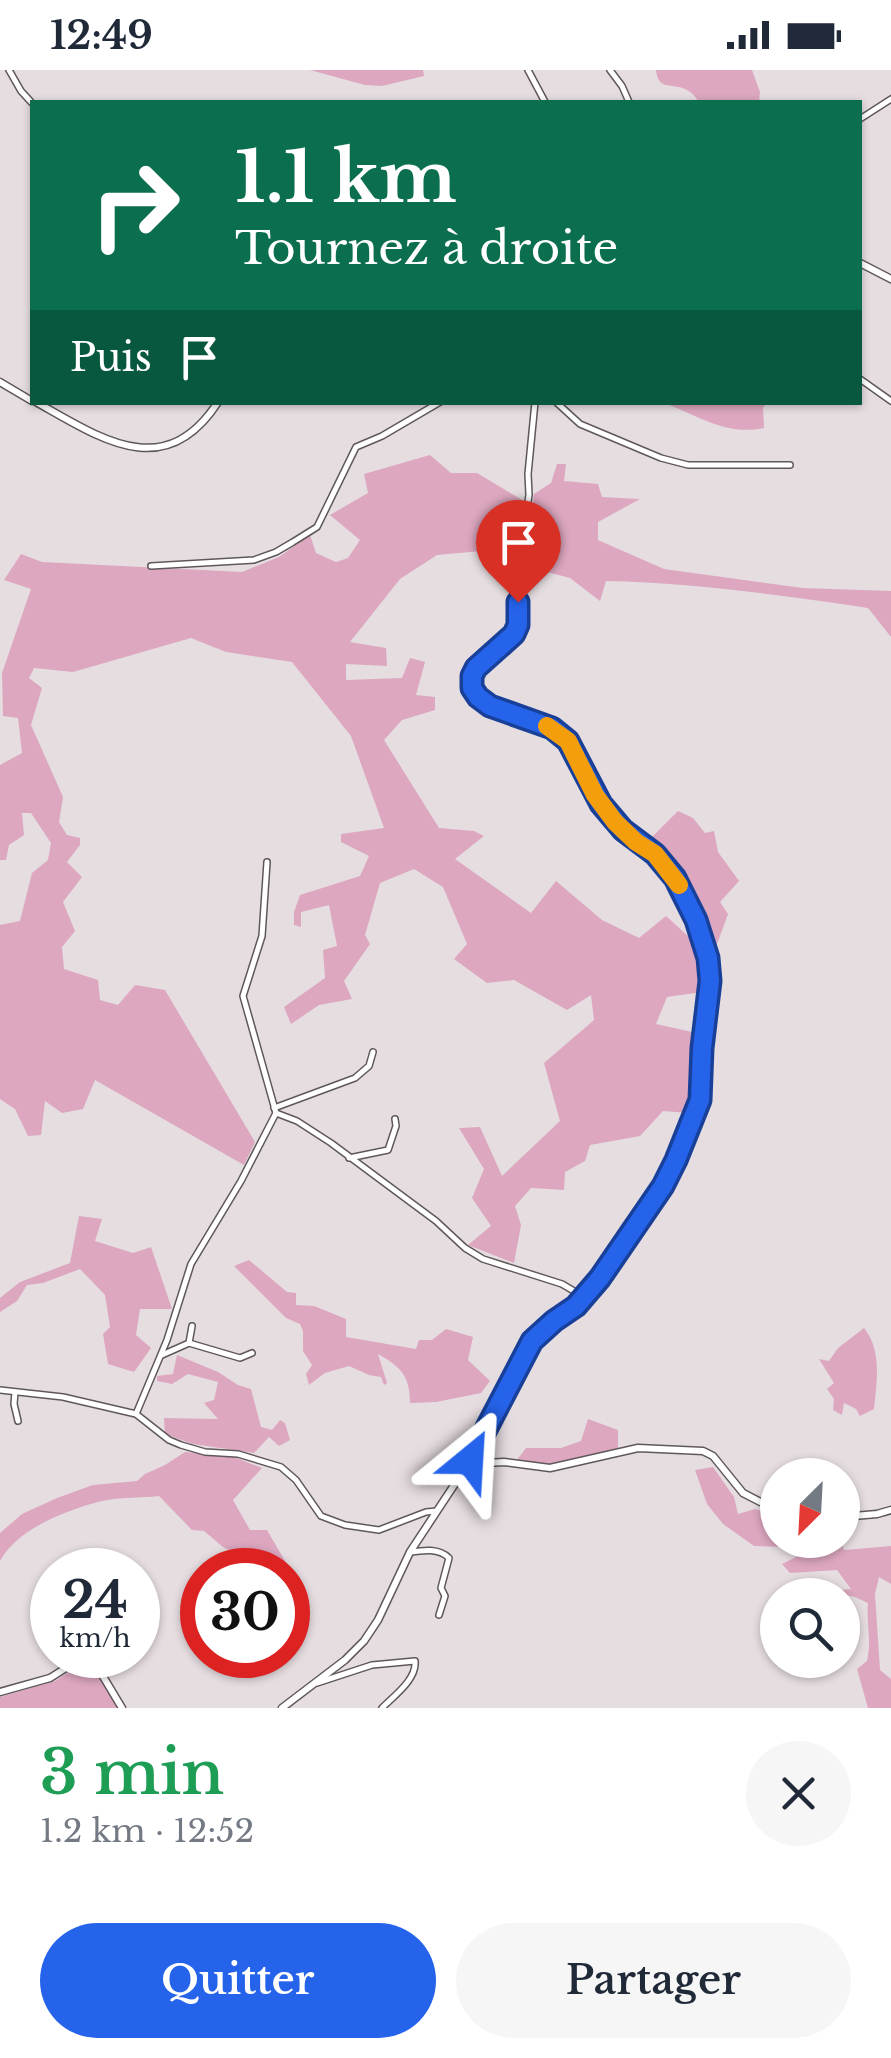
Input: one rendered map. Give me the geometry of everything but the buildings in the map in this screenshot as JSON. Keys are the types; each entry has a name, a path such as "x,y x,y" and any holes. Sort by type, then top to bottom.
{"street":[{"path":"9,70 30,101"},
{"path":"528,70 545,100"},
{"path":"610,70 628,100"},
{"path":"862,118 891,98"},
{"path":"862,264 891,280"},
{"path":"862,380 891,401"},
{"path":"0,382 30,400"},
{"path":"39,405 88,432 143,449 163,448 177,442 203,422 216,405"},
{"path":"150,566 254,560 285,548 317,526 356,447 435,405"},
{"path":"282,1708 346,1660 364,1641 410,1552 468,1464 532,1341 584,1298 663,1186 690,1128 702,1088 710,981 708,958 696,920 675,878 601,804 568,741 552,728 490,706 472,688 476,668 507,641 518,625 519,560 529,495 534,405"},
{"path":"559,405 580,424 661,458 688,465 790,465"},
{"path":"136,1414 161,1355 191,1264 241,1181 275,1111 243,996 262,936 267,862"},
{"path":"275,1111 355,1078 370,1066 373,1052"},
{"path":"275,1111 297,1121 436,1220 471,1252 562,1284 584,1298"},
{"path":"349,1158 388,1150 395,1119"},
{"path":"189,1343 192,1326"},
{"path":"161,1355 189,1343 240,1358 252,1353"},
{"path":"0,1390 40,1393 136,1414 181,1445 205,1452 238,1454 281,1467 296,1480 320,1516 344,1525 379,1530 437,1511"},
{"path":"16,1392 18,1421"},
{"path":"468,1464 504,1462 550,1468 638,1448 702,1451 713,1456 743,1493 760,1502"},
{"path":"860,1515 891,1510"},
{"path":"410,1552 435,1550 449,1558 439,1615"},
{"path":"0,1692 50,1678 77,1661 88,1659 95,1663 122,1708"},
{"path":"315,1683 372,1665 415,1661 414,1675 382,1708"}],"shaded area":[{"path":"310,70 423,70 424,76 382,86"},
{"path":"656,70 752,70 759,100 697,100 686,89 666,85"},
{"path":"669,405 765,405 764,428 737,429"},
{"path":"430,455 451,473 477,473 522,500 516,548 437,555 400,579 350,642 386,648 387,666 346,664 346,680 402,678 410,658 425,662 416,695 435,697 435,710 402,720 384,740 439,828 474,831 484,836 455,859 531,913 556,881 602,920 639,938 666,916 699,946 702,992 667,997 656,1024 692,1032 696,1097 689,1113 663,1111 640,1136 590,1145 585,1161 565,1172 564,1190 531,1188 515,1206 521,1225 514,1263 468,1245 491,1226 472,1198 484,1169 459,1128 480,1127 502,1176 560,1121 544,1063 594,1020 591,995 567,1010 514,980 487,983 454,959 467,944 443,887 414,869 380,883 365,935 370,944 344,981 352,999 319,1005 291,1024 284,1007 325,978 323,950 337,946 329,905 301,912 301,927 294,925 300,895 360,876 369,856 341,842 341,834 384,828 351,736 292,662 226,652 191,638 73,672 34,668 29,678 42,688 31,725 63,797 59,822 67,835 80,838 80,845 67,862 82,877 63,902 75,931 62,947 64,969 98,980 100,1000 118,1005 135,985 165,990 255,1142 244,1165 95,1080 83,1109 62,1113 45,1101 41,1135 28,1136 15,1109 0,1099 0,925 20,921 32,873 48,860 51,843 31,813 22,813 24,835 9,845 6,860 0,860 0,765 22,753 18,718 3,716 2,673 31,589 4,580 21,554 42,562 242,572 279,557 310,535 316,553 336,562 348,558 360,540 330,515 368,493 364,474"},
{"path":"557,464 566,464 564,481 598,484 602,497 640,499 598,522 598,540 664,569 803,588 891,591 891,637 868,608 705,587 606,581 600,601 570,578 540,570 528,550 534,494 551,483"},
{"path":"678,811 693,818 705,833 714,831 718,852 739,881 720,902 728,914 716,947 710,947 678,877 645,844"},
{"path":"79,1216 102,1219 95,1241 133,1253 151,1247 172,1309 140,1309 136,1335 151,1348 134,1372 108,1364 103,1334 110,1327 105,1295 80,1269 27,1285 17,1301 0,1312 0,1298 20,1282 70,1263"},
{"path":"249,1260 287,1292 296,1293 296,1305 314,1306 346,1319 346,1337 416,1349 419,1340 432,1340 446,1329 473,1337 468,1360 490,1381 481,1393 410,1403 403,1373 378,1354 387,1383 384,1385 381,1377 349,1366 325,1373 309,1385 306,1374 312,1365 303,1351 300,1324 286,1318 234,1266"},
{"path":"864,1328 876,1356 874,1409 860,1416 844,1403 842,1415 833,1410 834,1399 827,1389 834,1383 819,1359 829,1361 838,1348"},
{"path":"177,1355 251,1389 261,1427 272,1430 280,1420 285,1423 290,1440 279,1446 269,1437 254,1453 193,1444 165,1434 164,1418 218,1419 204,1403 214,1400 218,1382 188,1374 172,1384 157,1381 157,1376 173,1374"},
{"path":"588,1419 618,1430 618,1448 600,1456 545,1465 517,1460 526,1448 561,1448 581,1441"},
{"path":"185,1452 234,1457 262,1468 233,1500 250,1530 267,1530 277,1548 225,1548 204,1531 192,1530 159,1496 102,1501 59,1515 19,1539 0,1561 0,1533 22,1514 93,1485 137,1481"},
{"path":"713,1467 734,1497 738,1514 760,1511 760,1546 723,1524 707,1504 695,1470"},
{"path":"891,1546 891,1584 879,1577 875,1594 880,1670 891,1679 891,1708 868,1708 860,1678 860,1667 867,1661 868,1653 868,1603 860,1599 860,1578 843,1578 837,1570 790,1573 782,1564 794,1558 860,1558 860,1549"},
{"path":"101,1678 119,1708 0,1708 0,1697 55,1681"}],"slow traffic":[{"path":"547,726 568,741 595,795 615,822 655,854 679,885"}],"route":[{"path":"470,1460 532,1341 576,1306 600,1278 663,1186 700,1100 710,981 708,958 696,920 675,878 601,804 568,741 552,728 482,702 472,688 476,668 514,634 518,602"}]}
